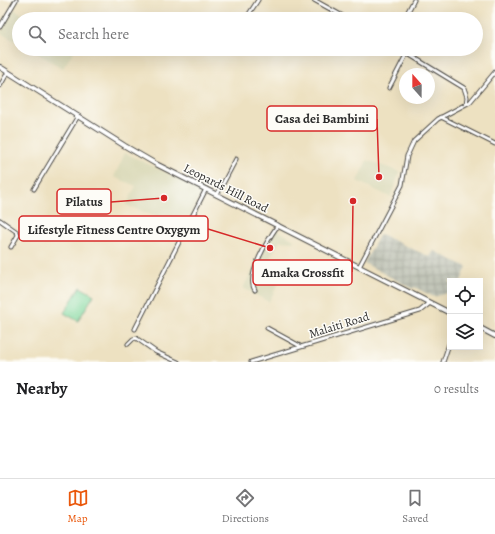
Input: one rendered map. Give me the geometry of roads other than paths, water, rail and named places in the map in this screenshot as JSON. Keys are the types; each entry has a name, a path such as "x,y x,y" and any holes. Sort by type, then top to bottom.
{"main road":[{"name":"Leopards Hill Road","path":"0,67 134,152 447,312"},
{"path":"483,330 495,336"}],"street":[{"path":"0,26 16,0"},
{"path":"250,12 258,0"},
{"path":"314,0 335,12"},
{"path":"408,12 414,0"},
{"path":"389,88 405,56"},
{"path":"412,56 464,88 466,104"},
{"path":"0,86 8,72"},
{"path":"359,267 402,185 407,156 412,144 420,134 440,117 473,99 495,72"},
{"path":"34,190 78,116"},
{"path":"440,117 495,144"},
{"path":"217,195 236,159"},
{"path":"134,329 206,189"},
{"path":"0,220 17,232 18,235 11,246"},
{"path":"255,290 252,282 256,267 278,225"},
{"name":"Malaiti Road","path":"250,362 300,346 348,334 378,322 420,311 430,303"},
{"path":"267,328 300,346"},
{"path":"128,344 136,338 156,352 178,362"},
{"path":"443,362 447,350"}],"place":[{"name":"Casa dei Bambini","path":"379,177"},
{"name":"Pilatus","path":"164,198"},
{"name":"Amaka Crossfit","path":"353,201"},
{"name":"Lifestyle Fitness Centre Oxygym","path":"270,248"}]}
